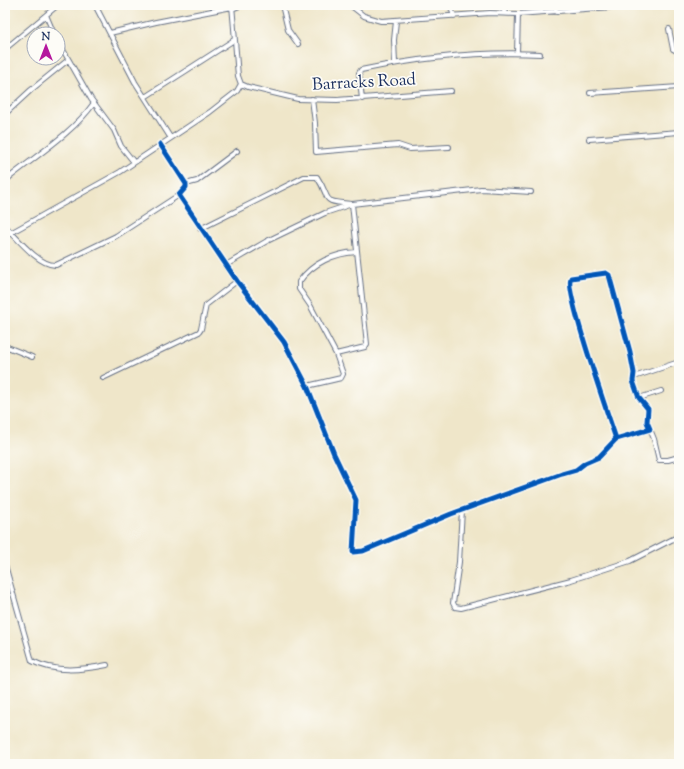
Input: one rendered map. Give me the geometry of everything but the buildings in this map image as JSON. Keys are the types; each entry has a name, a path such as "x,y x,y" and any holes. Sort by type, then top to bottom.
{"street":[{"path":"5,49 58,5"},
{"path":"95,5 145,97 170,137"},
{"path":"110,33 156,22 242,5"},
{"path":"282,5 288,30 298,44"},
{"path":"350,5 364,16 381,21 505,13 518,14 557,12 609,6 639,5"},
{"path":"450,5 454,16"},
{"path":"502,5 505,13"},
{"path":"554,5 557,12"},
{"path":"5,236 120,172 228,99 237,91 241,84 238,76 232,7"},
{"path":"517,53 518,14"},
{"path":"46,15 51,26"},
{"path":"395,63 394,40 396,21"},
{"path":"669,29 673,49 679,52"},
{"path":"145,97 234,40"},
{"path":"362,99 359,76 361,70 395,63 458,56 517,53 540,54"},
{"path":"66,56 94,103 114,130 121,146 133,162"},
{"path":"5,114 31,90 68,60"},
{"name":"Barracks Road","path":"241,84 298,99 362,99 451,91"},
{"path":"590,93 679,87"},
{"path":"312,99 316,152 398,145 410,149 449,147"},
{"path":"5,181 76,124 88,113 94,103"},
{"path":"589,139 679,132"},
{"path":"160,144 186,184"},
{"path":"186,184 197,181 237,152"},
{"path":"200,229 304,177 317,177 326,197 331,202 352,204"},
{"path":"5,226 34,255 47,264 56,265 116,236 179,195 186,187 186,184"},
{"path":"226,265 267,241 325,213 352,204 481,189 531,192"},
{"path":"179,195 200,229 237,281 284,342 307,386 334,454 356,500 353,552 363,551 462,510 576,470 603,453 616,439 650,429"},
{"path":"336,354 365,347 367,344 352,204"},
{"path":"307,386 341,378 343,374 336,354 310,305 301,293 299,282 325,259 342,252 357,252"},
{"path":"616,439 575,313 568,281 571,278 608,273 615,301 620,309 639,398 648,409 647,422 654,439 659,460 668,460 679,457"},
{"path":"103,378 199,332 206,305 237,281"},
{"path":"5,346 32,357"},
{"path":"634,377 679,362"},
{"path":"639,398 661,391"},
{"path":"462,510 460,562 453,603 455,607 461,608 579,578 630,561 679,536"},
{"path":"5,565 32,661 43,666 79,670 107,665"}],"cycle path":[{"path":"160,144 186,184 186,187 179,195 237,281 284,342 307,386 334,454 356,500 353,552 363,551 451,514 576,470 585,463 599,457 616,439 650,429 647,422 648,409 639,398 633,381 634,373 630,352 609,275 606,273 571,278 570,287 580,328 616,439"}]}
